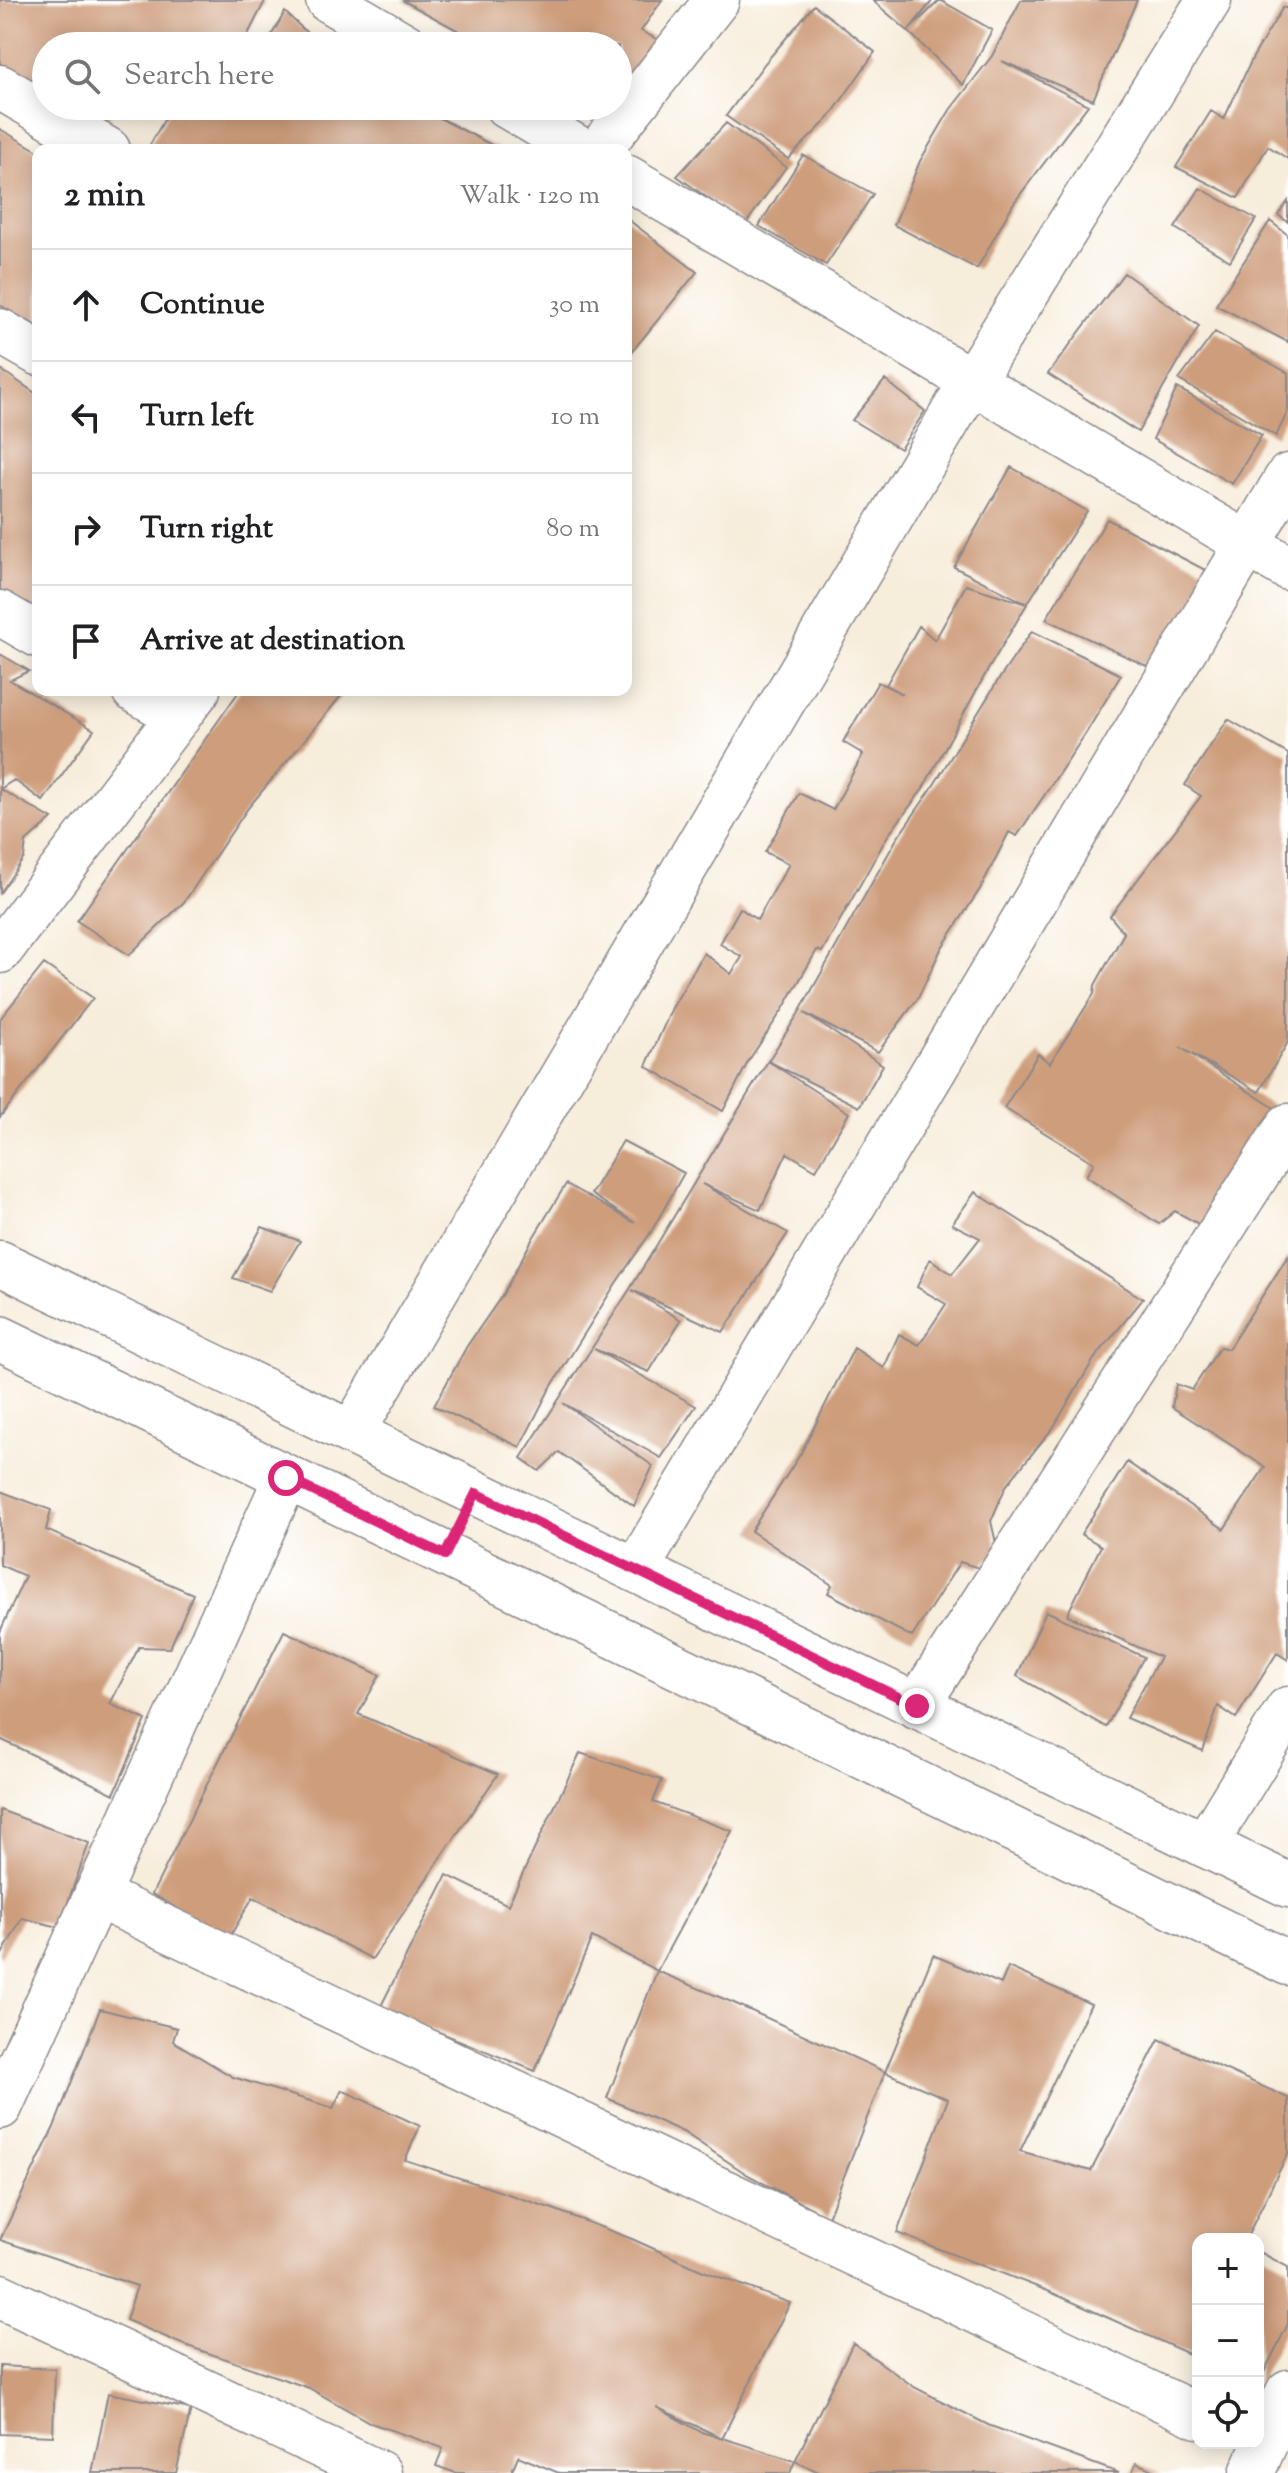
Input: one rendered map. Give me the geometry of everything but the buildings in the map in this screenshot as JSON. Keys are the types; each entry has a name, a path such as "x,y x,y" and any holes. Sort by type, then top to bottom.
{"street":[{"path":"328,0 382,32"},
{"path":"632,108 717,0"},
{"path":"352,1433 971,382 1209,0"},
{"path":"0,87 32,106"},
{"path":"57,120 98,144"},
{"path":"531,120 571,144"},
{"path":"604,144 623,120"},
{"path":"632,181 1288,568"},
{"path":"0,331 32,350"},
{"path":"636,1570 1288,476"},
{"path":"0,613 32,632"},
{"path":"5,933 188,703 159,696"},
{"path":"917,1706 1288,1126"},
{"path":"0,1263 1288,1885"},
{"path":"0,1338 1288,1963"},
{"path":"0,2107 286,1478"},
{"path":"445,1555 476,1493"},
{"path":"1205,1845 1288,1709"},
{"path":"96,1895 1192,2413"},
{"path":"0,2296 379,2473"},
{"path":"1257,2454 1288,2392"}],"route":[{"path":"286,1478 445,1555 476,1493 917,1706"}]}
